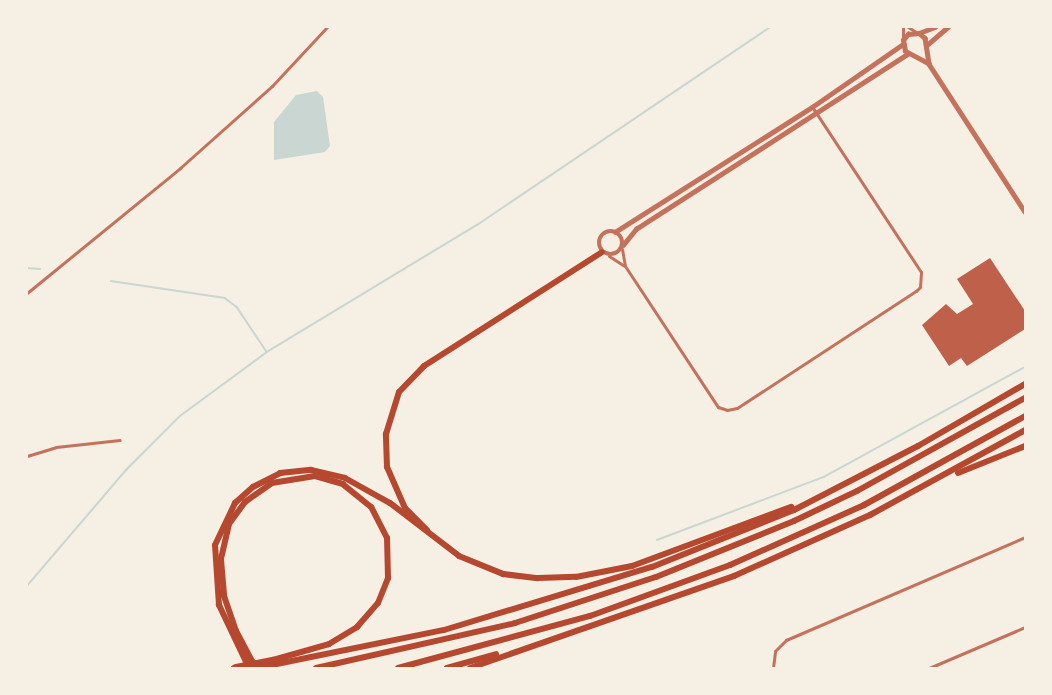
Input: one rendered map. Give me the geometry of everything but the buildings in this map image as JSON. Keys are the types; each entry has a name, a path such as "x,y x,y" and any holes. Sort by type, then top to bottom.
{"highway":[{"path":"430,536 405,508 387,466 386,434 399,392 424,366 605,254"},
{"path":"234,668 329,644 357,627 378,603 388,578 389,545 377,515 354,491 315,476 285,478 258,491 237,511 224,539 221,560 224,596 238,642 257,668 370,647 521,608 692,552 813,499 918,446 1025,384"},
{"path":"316,668 515,623 656,577 847,496 1025,398"},
{"path":"398,668 590,616 730,565 864,505 1025,416"},
{"path":"935,482 1025,430"},
{"path":"470,668 734,576 935,482 1025,446"},
{"path":"249,668 216,591 215,545 235,503 265,479 294,470 328,472 375,493 430,536 481,567 502,574 558,579 632,566 813,499"},
{"path":"447,668 526,647"}],"street":[{"path":"27,293 180,168 272,86 327,27"},
{"path":"903,27 903,42 908,54"},
{"path":"908,27 917,32 927,46 929,64 1025,212"},
{"path":"625,266 605,254 599,238 608,231 615,232 812,107 917,32 935,27"},
{"path":"915,56 948,27"},
{"path":"605,254 622,247 636,228 908,54 929,64"},
{"path":"615,232 622,247 625,266 718,407 727,410 737,408 920,287 921,272 812,107"},
{"path":"27,456 56,447 120,440"},
{"path":"773,668 775,651 786,640 1025,537"},
{"path":"929,668 1025,627"},
{"path":"941,663 943,668"}],"shaded area":[{"path":"317,91 323,97 330,146 325,152 274,160 274,122 296,95"}],"waterway":[{"path":"27,586 126,470 180,416 267,352 477,225 770,27"},
{"path":"27,268 40,269"},
{"path":"111,281 225,298 237,307 267,352"},
{"path":"657,540 824,477 1025,367"}]}
